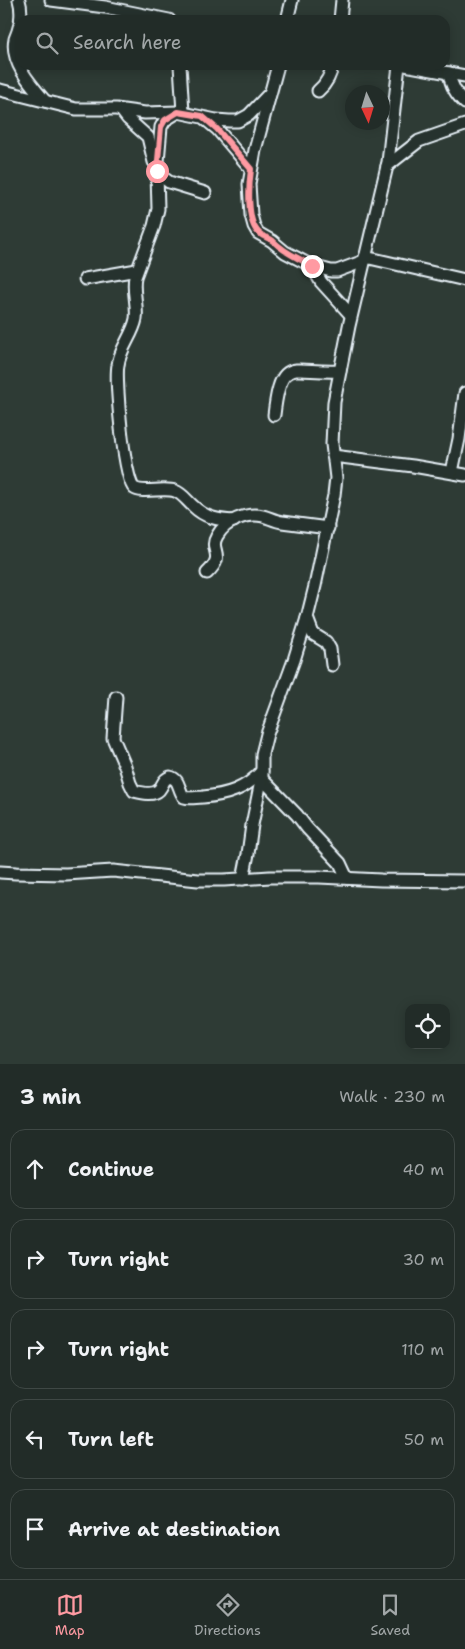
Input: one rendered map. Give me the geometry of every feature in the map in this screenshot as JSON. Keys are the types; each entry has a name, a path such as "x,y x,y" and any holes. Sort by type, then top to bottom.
{"street":[{"path":"19,0 20,15"},
{"path":"51,0 105,7 144,15"},
{"path":"288,15 292,0"},
{"path":"340,15 342,0"},
{"path":"22,70 30,85 45,102"},
{"path":"180,70 180,112"},
{"path":"277,70 255,150 249,184 251,215 258,233 272,241 285,252 312,266 331,271 337,271 365,259 465,280"},
{"path":"318,91 328,80 331,70"},
{"path":"243,879 262,775 262,754 267,734 307,618 328,528 336,478 332,444 333,418 340,372 351,315 387,166 398,70"},
{"path":"432,70 465,76"},
{"path":"448,73 456,94 465,103"},
{"path":"0,90 76,109 121,110 145,113 180,112 216,120 238,121 249,115 271,92"},
{"path":"121,110 148,137 157,172 169,182 205,193"},
{"path":"180,112 165,120 161,127 157,172 158,209 134,284 137,306 136,319 130,337 119,357 117,366 118,397 124,449 131,484 137,490 166,489 176,491 199,512 208,517 234,521"},
{"path":"202,116 217,129 251,169"},
{"path":"387,166 419,141 465,125"},
{"path":"312,266 322,282 351,315"},
{"path":"85,279 137,270"},
{"path":"274,415 279,384 282,376 286,373 296,369 340,372"},
{"path":"452,472 459,439 465,393"},
{"path":"333,456 465,475"},
{"path":"207,573 214,567 217,560 215,538 223,528 243,516 255,515 279,522 328,528"},
{"path":"307,618 313,634 326,642 330,649 332,665"},
{"path":"116,697 114,738 134,790 153,793 159,790 164,781 170,777 175,778 180,793 184,797 214,796 232,792 262,775"},
{"path":"262,775 340,863 347,878"},
{"path":"0,872 16,874 66,874 113,871 198,880 270,877 465,881"}],"route":[{"path":"157,171 161,127 165,120 178,112 202,116 217,129 251,169 249,184 251,215 258,233 272,241 285,252 312,266"}]}
